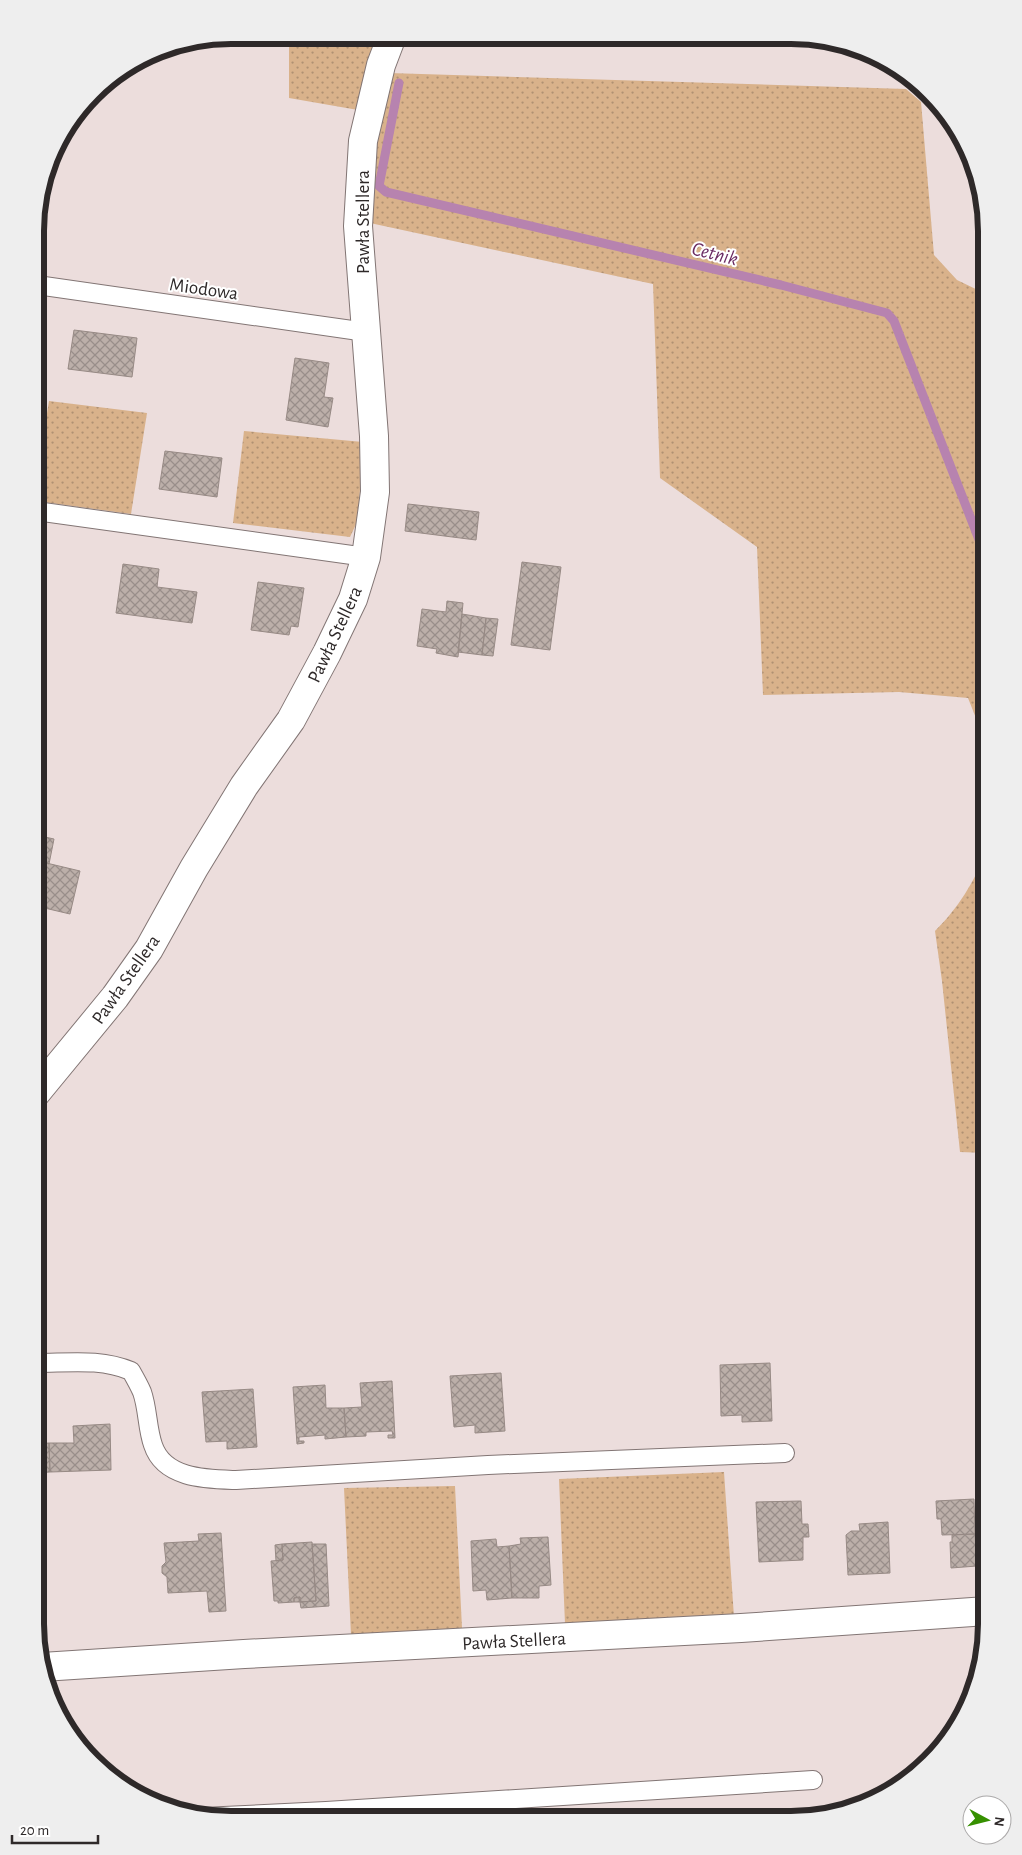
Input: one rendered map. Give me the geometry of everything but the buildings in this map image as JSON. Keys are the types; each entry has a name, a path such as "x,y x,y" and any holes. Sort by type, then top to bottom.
{"street":[{"name":"Pawła Stellera","path":"44,1083 115,998 149,949 194,868 244,786 291,720 328,652 353,599 366,556 375,492 374,436 358,226 363,141 381,65 389,44"},
{"name":"Pawła Stellera","path":"48,1667 244,1654 742,1628 978,1612"}],"lane":[{"name":"Miodowa","path":"44,286 366,332"},
{"path":"44,512 366,556"},
{"path":"44,1363 92,1362 114,1364 131,1372 142,1392 153,1447 166,1465 183,1474 203,1478 236,1480 488,1465 785,1453"},
{"path":"326,1811 814,1780"}],"shaded area":[{"path":"289,44 377,44 358,110 289,98"},
{"path":"389,73 906,89 921,102 934,255 957,280 978,290 978,723 968,698 899,692 763,695 757,547 660,478 653,284 370,223 374,140"},
{"path":"49,401 147,413 131,514 44,502 44,432"},
{"path":"244,431 363,442 358,520 350,537 233,523"},
{"path":"978,870 978,1153 960,1152 935,931 952,913"},
{"path":"724,1472 734,1617 565,1624 559,1479"},
{"path":"455,1486 462,1628 351,1635 344,1488"}],"waterway":[{"name":"Cetnik","path":"399,83 379,186 386,192 781,285 887,313 894,321 978,537"}]}
